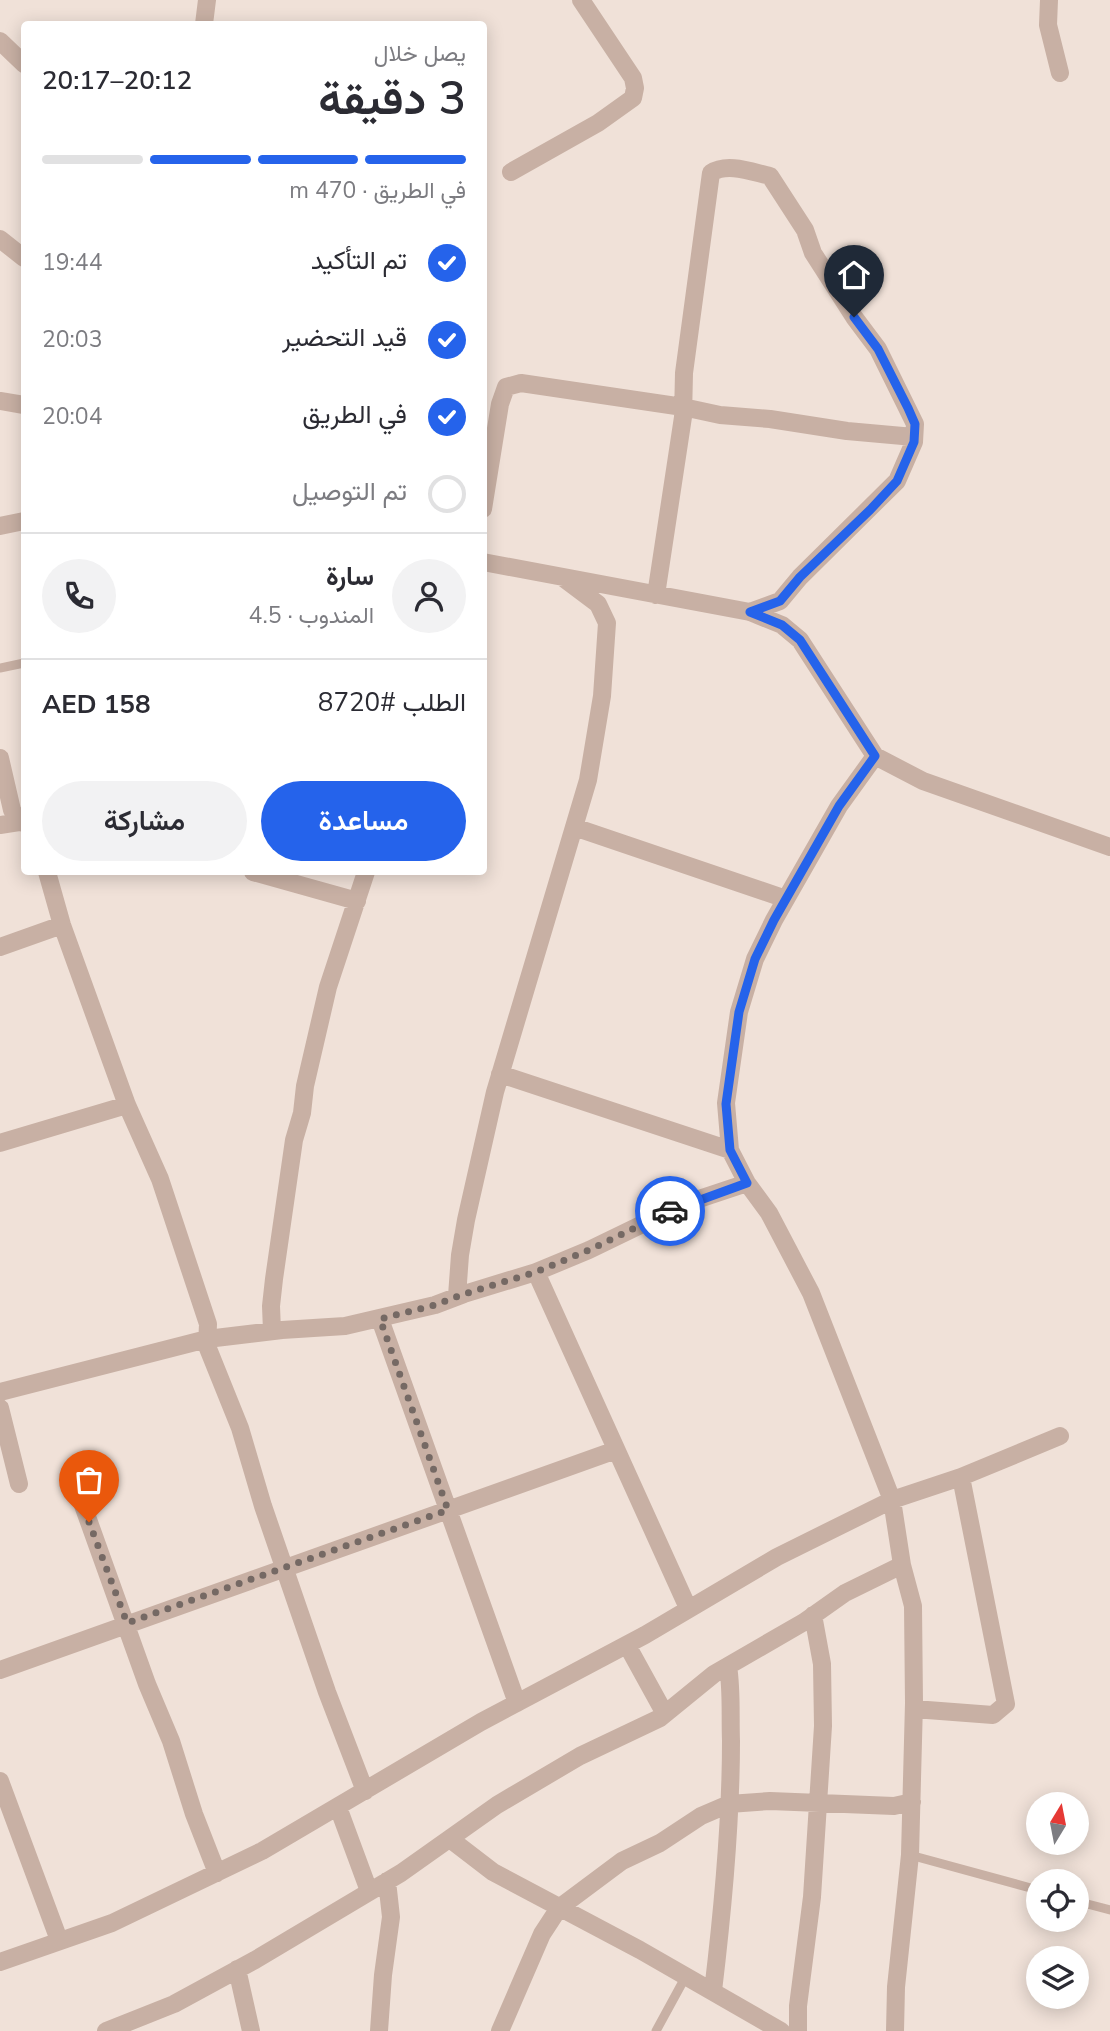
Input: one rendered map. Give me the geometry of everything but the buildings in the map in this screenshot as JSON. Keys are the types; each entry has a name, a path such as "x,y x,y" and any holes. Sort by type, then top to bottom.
{"street":[{"path":"204,21 207,0"},
{"path":"511,172 598,123 633,98 633,78 581,0"},
{"path":"1049,0 1048,25 1060,73"},
{"path":"0,41 21,61"},
{"path":"656,594 683,407 684,373 711,173 728,167 770,176 805,230 813,253 878,349 915,424 914,437 897,481 800,577 780,601 750,612"},
{"path":"0,239 21,256"},
{"path":"487,484 500,404 506,387 511,384 532,384 720,415 914,437"},
{"path":"0,401 21,404"},
{"path":"0,526 21,521"},
{"path":"487,563 750,612 782,625 800,640 875,756 923,781 1110,847"},
{"path":"457,1296 466,1220 500,1074 588,780 602,696 607,623 598,604 562,577"},
{"path":"875,756 839,806 755,959 739,1012 726,1104 730,1150 747,1183 769,1213 811,1293 892,1500 902,1565 913,1606 914,1709 910,1855 896,1987 895,2031"},
{"path":"0,758 12,810 21,821"},
{"path":"0,825 21,822"},
{"path":"575,827 786,899"},
{"path":"48,875 62,925 127,1105 160,1179 208,1324 207,1346 240,1428 291,1591 365,1791"},
{"path":"264,875 357,901"},
{"path":"272,1331 274,1279 294,1140 302,1113 305,1086 328,987 365,875"},
{"path":"0,947 62,925"},
{"path":"500,1074 730,1150"},
{"path":"0,1143 127,1105"},
{"path":"0,1392 207,1339 345,1326 435,1305 536,1272 589,1250 684,1204 747,1183"},
{"path":"536,1272 688,1608"},
{"path":"380,1319 517,1703"},
{"path":"0,1408 19,1484"},
{"path":"0,1962 112,1923 262,1851 517,1703 627,1644 777,1557 892,1500 961,1477 1060,1436"},
{"path":"0,1670 617,1450"},
{"path":"914,1709 993,1715 1006,1704 961,1477"},
{"path":"80,1497 217,1872"},
{"path":"106,2031 174,2004 237,1969 387,1881 497,1805 580,1756 665,1714 714,1674 845,1593 902,1565"},
{"path":"798,2031 798,2006 812,1897 823,1726 822,1664 813,1615"},
{"path":"627,1644 665,1714"},
{"path":"713,1991 729,1804 732,1687 727,1666"},
{"path":"0,1781 59,1940"},
{"path":"500,2031 542,1934 559,1908 622,1861 660,1843 701,1816 729,1804 770,1801 894,1806 912,1802"},
{"path":"338,1807 369,1891"},
{"path":"450,1839 493,1872 686,1976 780,2031"},
{"path":"379,2031 391,1917 387,1881"},
{"path":"237,1969 251,2031"}],"lane":[{"path":"0,668 21,664"},
{"path":"910,1855 1026,1887"},
{"path":"1089,1904 1110,1910"},
{"path":"656,2031 686,1976"}],"way so far":[{"path":"89,1522 127,1623 448,1510 380,1319 435,1305 536,1272 670,1211"}],"route":[{"path":"670,1211 747,1183 730,1150 726,1104 739,1012 755,959 774,920 839,806 875,756 800,640 782,625 750,612 780,601 800,577 870,510 897,481 914,442 915,424 908,408 878,349 854,317"}]}
